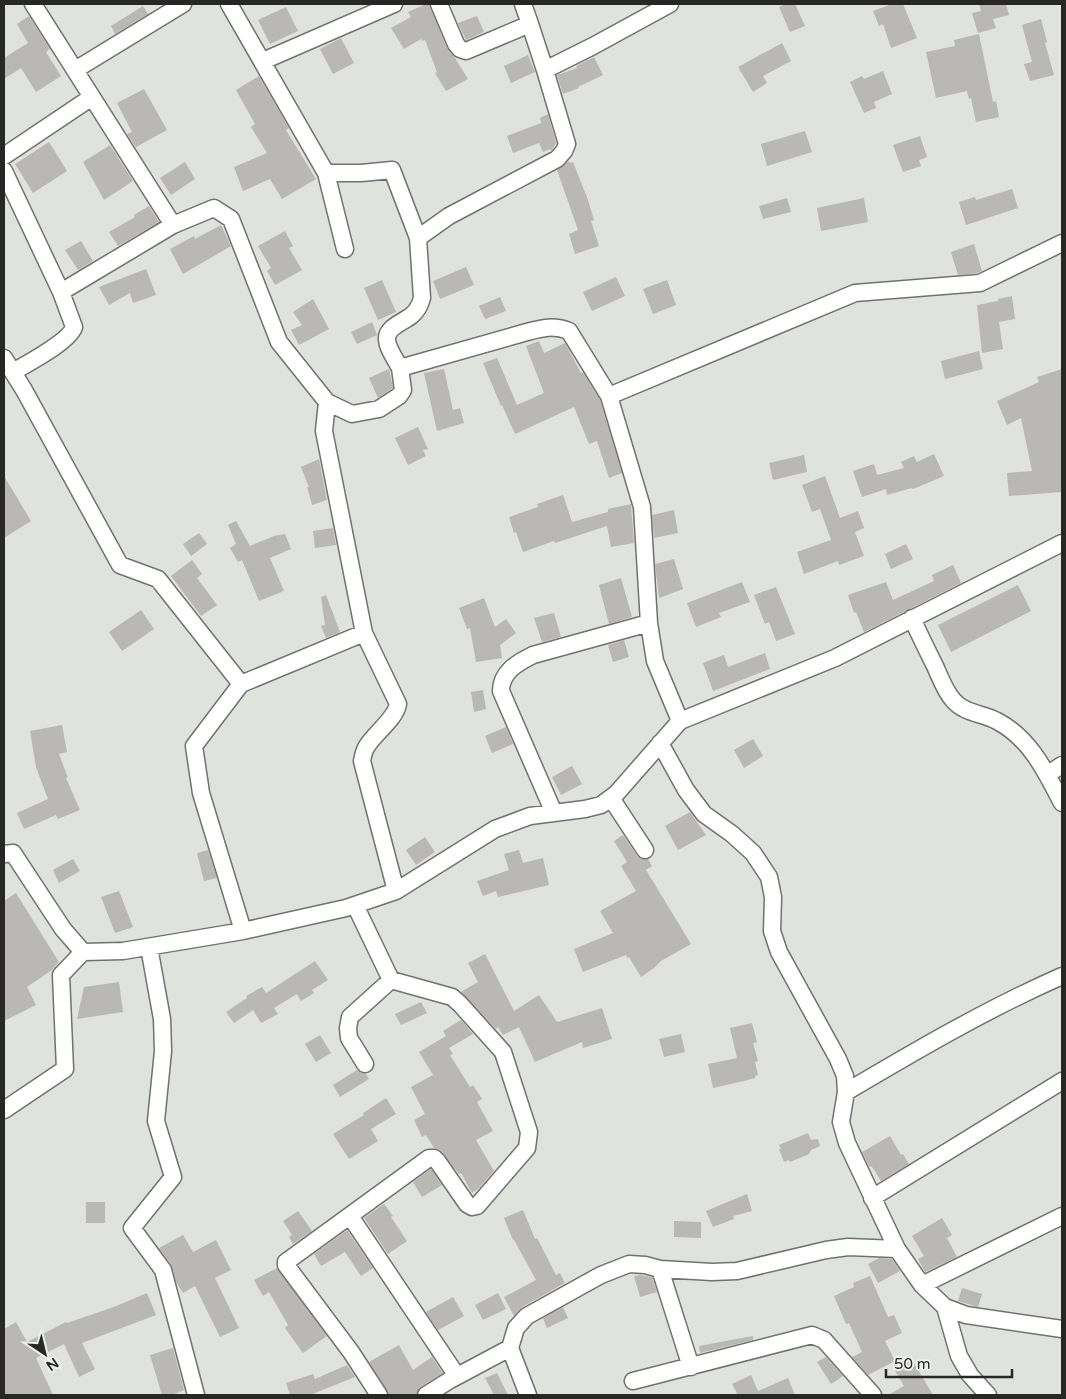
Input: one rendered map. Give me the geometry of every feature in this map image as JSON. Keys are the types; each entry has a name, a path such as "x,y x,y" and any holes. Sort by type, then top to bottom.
{"street":[{"path":"33,4 173,225"},
{"path":"75,70 183,4"},
{"path":"229,4 326,172 345,249"},
{"path":"263,61 394,4"},
{"path":"439,4 456,44 460,49 466,51 530,24"},
{"path":"418,238 449,216 557,159 564,151 567,144 523,4"},
{"path":"545,70 670,4"},
{"path":"4,156 92,98"},
{"path":"61,292 173,225 214,208 232,219 279,342 327,402 352,414 379,409 399,396 403,390 400,368 387,340 390,330 413,314 422,298 418,238 392,170 361,173 326,172"},
{"path":"4,171 61,292 74,327 72,334 64,340 13,372"},
{"path":"609,396 854,292 980,283 1062,243"},
{"path":"400,368 545,327 559,327 569,331 609,396 642,507 649,623 655,661 680,721"},
{"path":"4,358 120,566 158,579 241,684"},
{"path":"327,402 324,432 364,633 398,704 397,710 365,748 362,761 396,891"},
{"path":"4,1110 65,1069 61,975 83,952 123,951 243,931 355,905 396,891 495,830 530,816 585,809 601,805 616,794 680,721 835,658 1062,543"},
{"path":"912,618 953,700 969,712 995,720 1014,731 1028,746 1048,774 1062,803"},
{"path":"554,813 501,691 501,682 518,662 533,655 649,623"},
{"path":"243,931 201,793 194,746 241,684 364,633"},
{"path":"660,743 686,790 704,814 732,834 753,853 769,877 773,897 772,931 779,952 846,1076 846,1092 841,1122 847,1142 897,1249 922,1285 945,1307 966,1315 1062,1330"},
{"path":"1048,774 1062,765"},
{"path":"611,798 645,850"},
{"path":"4,854 13,853 63,928 83,952"},
{"path":"355,905 391,980 452,997 503,1052 530,1132 528,1148 477,1206 472,1207 467,1204 438,1162 434,1158 429,1158 289,1259 286,1265 351,1352 379,1395"},
{"path":"149,947 162,1019 163,1051 156,1121 173,1177 132,1228 163,1270 196,1395"},
{"path":"846,1092 920,1048 1024,993 1062,976"},
{"path":"366,1064 349,1038 350,1017 391,980"},
{"path":"872,1198 1062,1081"},
{"path":"350,1216 457,1376"},
{"path":"922,1285 1062,1216"},
{"path":"528,1395 510,1348 516,1328 527,1316 560,1296 601,1275 629,1264 645,1265 660,1269 712,1272 736,1271 826,1250 848,1247 897,1249"},
{"path":"660,1269 691,1367"},
{"path":"945,1307 959,1356 970,1375 988,1395"},
{"path":"633,1381 812,1335 824,1340 873,1395"},
{"path":"426,1395 510,1348"}],"building":[{"path":"429,4 447,48 468,79 446,91 435,73 437,72 425,40 422,41 421,39 404,49 391,28 411,17 408,12"},
{"path":"786,4 795,4 805,26 790,32 779,7"},
{"path":"892,4 903,4 917,38 891,48 883,24 879,26 873,11"},
{"path":"979,4 1006,4 1009,15 993,19 996,28 978,33 972,13 981,11"},
{"path":"143,6 148,14 115,34 111,26"},
{"path":"286,7 298,31 270,44 258,20"},
{"path":"29,16 50,49 46,52 61,76 36,92 21,68 4,79 4,58 28,43 17,24"},
{"path":"477,16 484,32 466,40 458,23"},
{"path":"1041,19 1047,42 1045,43 1054,75 1030,81 1024,64 1032,62 1022,25"},
{"path":"979,34 993,102 996,101 999,117 976,122 971,98 969,99 967,91 936,98 926,52 955,46 954,40"},
{"path":"341,38 354,63 333,74 320,49"},
{"path":"782,43 791,61 763,76 767,83 753,92 738,67"},
{"path":"528,55 535,72 511,83 504,66"},
{"path":"594,57 603,75 563,94 557,75 577,68 576,66"},
{"path":"883,71 892,94 874,102 876,108 864,113 850,82 862,76 864,79"},
{"path":"259,76 289,128 286,130 316,179 282,199 270,179 243,191 234,167 267,153 251,127 255,124 236,90"},
{"path":"144,89 167,130 136,147 127,134 132,132 117,103"},
{"path":"548,114 556,143 551,151 550,149 543,152 539,143 513,153 507,136 541,123 540,118"},
{"path":"805,131 812,152 767,166 761,144"},
{"path":"920,136 927,157 919,160 921,166 903,172 893,145"},
{"path":"49,142 67,171 33,193 15,164"},
{"path":"110,145 133,181 104,200 83,162"},
{"path":"569,161 570,163 573,162 588,200 594,220 591,221 599,246 575,254 569,234 578,230 557,170"},
{"path":"185,162 195,179 171,195 160,178"},
{"path":"1012,189 1018,208 966,225 959,202 975,197 976,200"},
{"path":"787,198 791,212 763,219 759,206"},
{"path":"864,198 868,222 821,231 817,208"},
{"path":"149,206 159,222 118,246 109,232 135,217 134,215"},
{"path":"221,225 231,246 183,274 170,249 194,236 195,239"},
{"path":"285,231 293,246 289,248 302,270 275,285 267,271 271,268 258,246"},
{"path":"81,241 93,261 78,270 65,250"},
{"path":"974,244 982,271 958,275 951,252"},
{"path":"466,267 474,285 440,299 433,281"},
{"path":"146,269 156,295 133,303 130,293 109,305 99,287"},
{"path":"616,277 625,296 592,311 583,292"},
{"path":"382,280 396,312 378,320 364,288"},
{"path":"667,280 676,305 653,314 643,289"},
{"path":"1012,296 1015,319 999,322 1003,349 982,353 977,305"},
{"path":"500,297 506,311 485,319 479,306"},
{"path":"313,299 329,329 299,345 291,330 302,325 293,312"},
{"path":"372,322 377,335 357,344 351,332"},
{"path":"539,341 544,353 565,343 581,373 583,372 600,400 622,473 609,478 597,441 589,444 574,407 515,434 483,363 497,358 517,405 544,393 526,346"},
{"path":"979,351 983,369 945,379 941,361"},
{"path":"389,369 393,388 378,398 369,378"},
{"path":"444,369 453,410 460,408 464,423 437,431 424,373"},
{"path":"1062,369 1062,492 1009,496 1007,473 1032,471 1021,418 1007,425 997,401 1039,382 1037,377"},
{"path":"418,427 428,449 423,450 426,456 408,465 395,438"},
{"path":"934,454 944,476 913,489 887,495 886,489 862,497 853,471 874,464 877,475 904,468 901,462 914,456 917,462"},
{"path":"804,455 807,472 773,480 769,463"},
{"path":"319,459 327,500 312,505 307,487 309,487 301,467"},
{"path":"4,476 31,521 4,538"},
{"path":"825,476 840,518 858,511 864,528 855,532 864,556 839,565 838,561 804,574 797,552 831,540 820,509 812,512 802,485"},
{"path":"563,495 572,522 608,512 608,509 631,504 634,543 611,547 607,526 523,552 509,517 538,507 537,504"},
{"path":"674,510 678,533 654,538 652,515"},
{"path":"236,521 250,546 274,536 285,534 291,549 270,558 284,591 259,601 242,560 238,562 230,548 236,544 228,525"},
{"path":"333,528 336,545 315,548 313,531"},
{"path":"199,533 207,544 191,556 183,544"},
{"path":"906,544 913,559 891,569 885,554"},
{"path":"674,559 683,589 659,598 655,564"},
{"path":"192,560 202,574 197,578 217,605 201,616 171,576"},
{"path":"953,565 961,583 864,632 856,612 854,613 848,595 886,582 893,600 934,581 932,575"},
{"path":"621,578 632,617 609,624 599,585"},
{"path":"742,582 750,602 719,613 721,617 696,627 687,603"},
{"path":"1018,585 1031,611 951,652 938,625"},
{"path":"776,587 795,634 776,641 769,622 765,624 754,595"},
{"path":"326,595 340,632 326,638 321,626 325,625 321,597"},
{"path":"484,598 495,627 506,619 516,633 500,645 502,658 476,662 470,628 467,629 459,608"},
{"path":"141,610 154,629 122,651 109,632"},
{"path":"554,613 561,637 542,642 534,618"},
{"path":"624,640 629,657 613,662 608,645"},
{"path":"765,653 770,669 713,691 703,663 724,655 728,667"},
{"path":"483,690 486,709 474,712 471,692"},
{"path":"62,725 67,752 59,754 68,778 66,778 80,810 58,819 56,815 24,829 17,813 48,799 36,767 30,731"},
{"path":"506,727 513,744 492,753 485,736"},
{"path":"753,739 763,756 744,768 734,750"},
{"path":"572,766 582,784 561,795 552,777"},
{"path":"690,812 706,835 678,850 665,826"},
{"path":"623,835 637,856 641,859 648,859 652,866 646,870 691,944 661,961 641,977 626,955 583,972 574,949 613,933 600,911 636,891 621,866 627,862 614,841"},
{"path":"425,837 435,852 416,865 406,850"},
{"path":"208,850 217,878 204,881 197,853"},
{"path":"519,850 523,863 543,858 549,885 498,897 496,891 483,896 477,881 509,870 504,854"},
{"path":"73,859 80,871 59,883 53,870"},
{"path":"119,891 133,927 115,933 101,897"},
{"path":"16,893 59,962 52,970 27,987 36,1005 4,1021 4,901"},
{"path":"485,954 514,1011 539,995 557,1022 602,1008 612,1039 583,1048 582,1042 535,1062 519,1027 503,1035 498,1027 496,1029 461,992 478,982 468,963"},
{"path":"315,961 328,980 312,990 314,993 301,1001 297,994 274,1008 278,1014 261,1023 253,1010 234,1023 226,1012 247,998 246,996 262,987 266,993"},
{"path":"119,982 123,1012 77,1019 84,987"},
{"path":"421,1002 427,1013 401,1025 395,1014"},
{"path":"461,1020 473,1034 449,1048 453,1054 450,1055 470,1087 473,1085 482,1099 477,1102 493,1131 476,1140 494,1171 472,1193 461,1173 459,1174 441,1151 434,1148 426,1135 422,1137 414,1120 425,1114 411,1087 433,1075 419,1052 446,1036 443,1031"},
{"path":"752,1023 757,1042 753,1043 758,1061 755,1062 758,1075 755,1078 713,1088 708,1064 737,1058 730,1028"},
{"path":"681,1034 685,1052 664,1057 659,1039"},
{"path":"320,1035 331,1053 316,1062 305,1044"},
{"path":"357,1070 366,1074 369,1079 340,1097 333,1085"},
{"path":"386,1098 396,1114 371,1129 378,1141 349,1159 333,1134 364,1115 363,1113"},
{"path":"808,1133 811,1140 818,1139 820,1146 811,1150 809,1154 790,1162 789,1160 784,1162 779,1145"},
{"path":"890,1136 901,1155 903,1154 909,1164 881,1181 872,1167 869,1166 862,1152"},
{"path":"431,1169 442,1185 422,1197 413,1182"},
{"path":"747,1194 752,1211 733,1216 734,1219 713,1227 706,1211"},
{"path":"86,1202 105,1202 105,1223 86,1223"},
{"path":"384,1204 407,1241 388,1254 364,1218"},
{"path":"523,1210 535,1239 537,1238 556,1275 560,1273 565,1283 522,1307 514,1316 504,1297 536,1280 513,1240 504,1218"},
{"path":"298,1211 312,1231 293,1244 289,1237 292,1235 283,1221"},
{"path":"942,1218 952,1235 947,1238 957,1257 925,1272 918,1259 924,1256 912,1236"},
{"path":"674,1221 701,1222 701,1238 674,1237"},
{"path":"347,1230 373,1268 361,1276 345,1252 321,1266 314,1254"},
{"path":"183,1235 193,1252 216,1240 231,1270 215,1278 239,1328 220,1337 195,1286 183,1293 176,1282 171,1264 159,1248"},
{"path":"879,1258 892,1259 900,1271 878,1283 868,1264"},
{"path":"277,1268 327,1336 303,1353 285,1328 288,1325 269,1292 263,1296 254,1280"},
{"path":"634,1276 652,1277 657,1292 640,1297"},
{"path":"870,1276 888,1317 894,1315 902,1333 885,1341 895,1361 868,1375 852,1357 862,1352 849,1323 846,1324 834,1296 854,1287 853,1283"},
{"path":"962,1288 982,1294 978,1307 958,1301"},
{"path":"147,1293 156,1315 82,1343 95,1369 79,1377 64,1344 36,1358 53,1395 4,1395 4,1329 16,1322 27,1342 66,1322 114,1307"},
{"path":"498,1293 506,1309 483,1320 475,1305"},
{"path":"453,1297 464,1316 438,1330 426,1312"},
{"path":"563,1307 568,1318 547,1328 543,1318"},
{"path":"753,1336 753,1340 700,1353 699,1346"},
{"path":"399,1345 413,1370 432,1357 443,1373 420,1387 416,1395 389,1395 369,1362"},
{"path":"173,1348 184,1390 172,1395 162,1395 150,1355"},
{"path":"826,1357 843,1376 831,1384 817,1362"},
{"path":"911,1358 933,1395 888,1395 904,1386 894,1369"},
{"path":"347,1365 355,1377 310,1395 290,1395 286,1383 313,1374 315,1379"},
{"path":"497,1373 508,1395 494,1395 485,1378"},
{"path":"751,1375 758,1391 788,1378 795,1395 738,1395 732,1384"}]}
